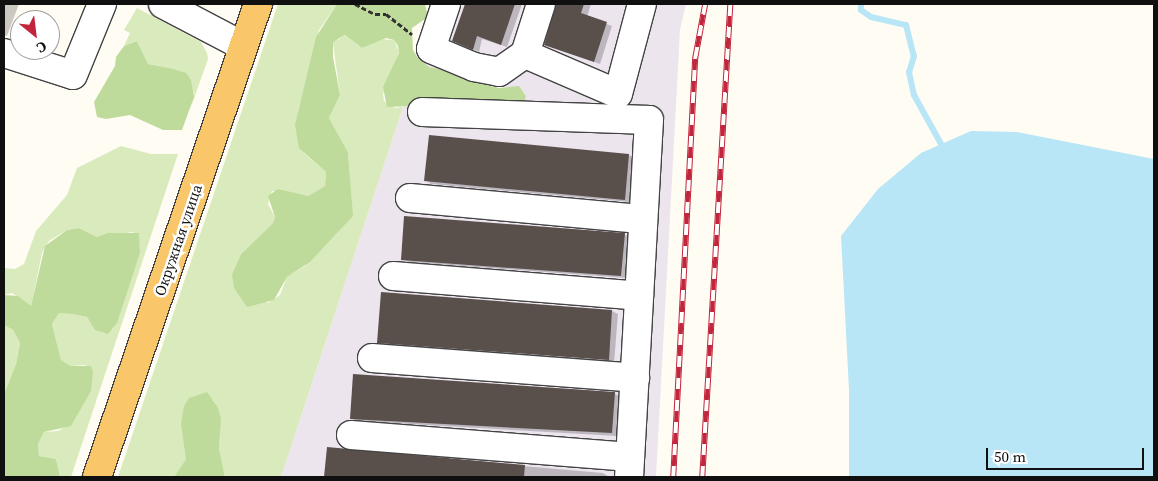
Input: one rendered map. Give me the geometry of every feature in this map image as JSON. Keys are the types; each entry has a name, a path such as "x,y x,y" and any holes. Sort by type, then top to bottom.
{"main road":[{"name":"Окружная улица","path":"97,477 258,4"}],"lane":[{"path":"4,53 73,75 102,4"},
{"path":"163,4 243,46"},
{"path":"446,4 431,49 474,67 499,72 524,54 540,4"},
{"path":"524,54 618,94 642,4"},
{"path":"351,435 630,467 649,120 422,112"},
{"path":"410,198 644,219"},
{"path":"393,276 639,296"},
{"path":"372,358 635,378"}],"path":[{"path":"355,4 375,14 386,14 431,49"}],"shaded area":[{"path":"436,4 686,4 680,30 656,477 281,477 403,107 417,103 523,103 526,96 523,91 475,82 447,70 429,67 418,58"}],"green space":[{"path":"278,4 337,4 319,30 298,112 304,153 326,172 325,186 308,196 272,191 268,204 275,217 273,223 241,254 232,274 268,303 280,295 287,277 305,266 338,232 352,209 348,152 329,118 340,95 333,43 345,35 362,48 380,39 394,40 399,52 383,94 384,101 395,108 403,107 281,477 225,477 219,448 220,418 213,400 186,442 186,459 174,477 118,477"},
{"path":"337,4 425,4 428,17 412,28 413,50 418,58 429,67 447,70 475,82 499,88 519,86 526,96 524,102 387,107 383,87 399,53 398,46 394,40 386,38 362,48 345,35 338,39 333,43 333,57 340,95 329,118 348,152 353,216 310,262 287,277 274,300 247,307 234,288 232,274 241,254 273,223 275,217 268,196 278,189 308,196 325,186 326,172 299,148 295,125 316,37"},
{"path":"137,8 201,42 207,53 208,59 191,107 194,93 178,70 148,64 137,41 124,46 130,33 124,30"},
{"path":"137,41 148,64 186,73 191,80 194,97 182,130 163,130 130,115 106,119 97,117 94,102 115,66 116,57 124,46"},
{"path":"121,146 151,154 178,154 71,477 60,477 56,459 39,456 38,444 44,432 58,431 74,421 83,403 85,365 71,366 61,360 52,324 59,313 66,312 87,317 91,323 113,329 140,253 133,232 97,237 79,228 67,230 49,241 42,253 31,307 12,293 4,295 4,268 15,269 24,264 36,231 67,195 77,168"},
{"path":"79,228 97,237 108,233 139,233 140,253 117,323 108,334 95,330 87,317 73,314 59,313 52,324 61,360 71,366 91,366 93,372 91,391 71,426 44,432 38,444 39,456 56,459 60,477 4,477 4,394 16,364 20,343 13,330 4,325 4,295 18,296 31,306 45,246 67,230"},
{"path":"4,325 13,330 20,343 16,364 4,394"},
{"path":"207,392 218,408 221,418 219,448 225,477 174,477 186,459 181,424 184,406 189,398"}],"water":[{"path":"971,131 1017,132 1154,159 1154,477 849,477 849,390 841,236 878,189 921,153"}],"building":[{"path":"465,4 515,4 501,45 477,36 473,50 452,41"},
{"path":"556,4 584,4 581,13 607,22 594,62 544,45"},
{"path":"429,135 629,154 625,200 424,181"},
{"path":"404,216 625,233 621,276 401,260"},
{"path":"381,292 612,310 609,360 377,343"},
{"path":"353,374 615,392 612,433 350,419"},
{"path":"327,447 525,465 524,477 324,477"}],"waterway":[{"path":"861,4 861,10 871,17 906,25 914,56 909,72 914,95 941,144"}],"railway":[{"path":"673,477 695,58 705,4"},
{"path":"702,477 730,4"}]}
